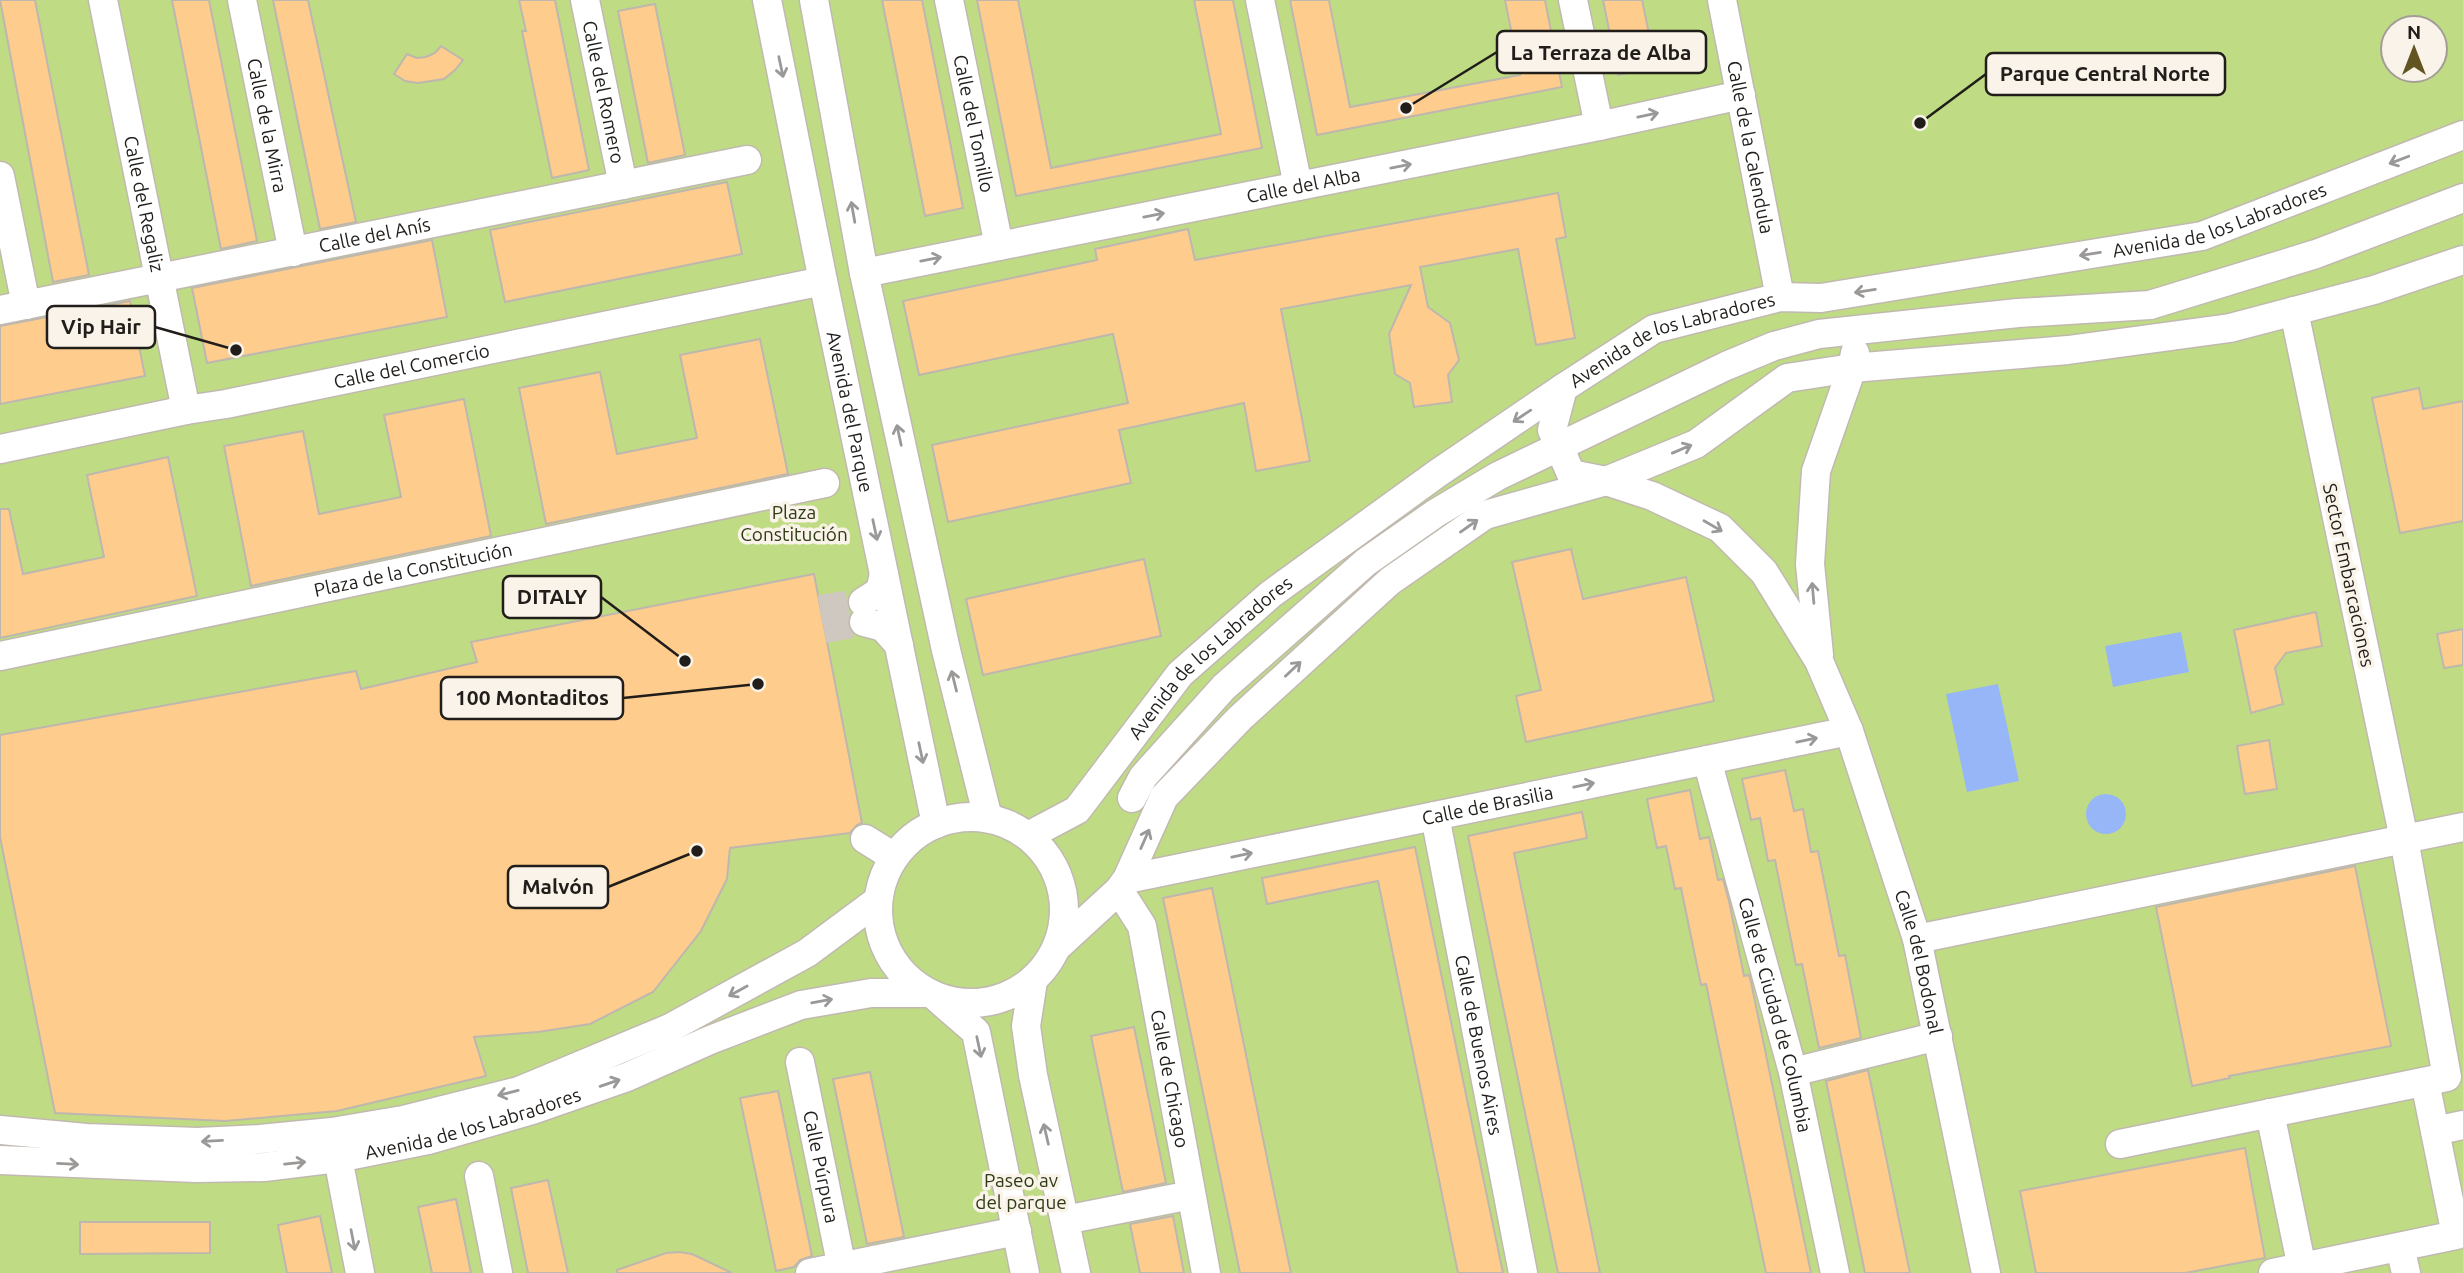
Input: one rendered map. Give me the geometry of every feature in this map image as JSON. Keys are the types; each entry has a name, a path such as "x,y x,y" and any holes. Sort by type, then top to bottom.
{"street":[{"name":"Calle del Regaliz","path":"103,0 186,410"},
{"name":"Calle de la Mirra","path":"242,0 293,251"},
{"name":"Calle del Romero","path":"585,0 623,185"},
{"name":"Avenida del Parque","path":"767,0 936,824"},
{"path":"814,0 864,273 946,650 988,818"},
{"name":"Calle del Tomillo","path":"949,0 999,246"},
{"path":"1260,0 1298,186"},
{"path":"1573,0 1599,126"},
{"name":"Calle de la Calendula","path":"1722,0 1780,297"},
{"name":"Calle del Alba","path":"864,273 1599,126 1741,95"},
{"name":"Avenida de los Labradores","path":"1028,836 1077,810 1180,674 1271,594 1438,473 1654,329 1780,297 1821,298 2202,236 2463,135"},
{"name":"Calle del Anís","path":"13,308 747,160"},
{"path":"0,176 13,308"},
{"path":"1132,798 1143,777 1224,687 1366,562 1436,513 1498,476 1726,366 1774,346 1819,334 2018,313 2150,305 2316,254 2463,198"},
{"path":"1057,947 1123,885 1164,797 1240,718 1390,581 1485,515 1606,481 1696,444 1787,378 1852,368 2068,350 2230,328 2374,290 2463,260"},
{"name":"Calle del Comercio","path":"0,449 823,281"},
{"path":"1821,298 1844,315 1856,348 1852,368"},
{"name":"Sector Embarcaciones","path":"2120,1144 2447,1077 2404,839 2294,311"},
{"name":"Calle del Bodonal","path":"1819,661 1811,564 1816,471 1852,368"},
{"path":"1559,446 1552,430 1563,388"},
{"name":"Calle del Bodonal","path":"1559,446 1571,474 1606,481 1652,496 1720,528 1764,572 1819,661 1849,731 1917,939 1986,1273"},
{"name":"Plaza de la Constitución","path":"0,656 825,483"},
{"path":"884,574 880,591 863,612 883,627 899,645"},
{"name":"Calle de Brasilia","path":"1123,885 1435,816 1849,731"},
{"name":"Calle de Ciudad de Columbia","path":"1707,760 1793,1072 1835,1273"},
{"name":"Calle de Buenos Aires","path":"1435,816 1523,1273"},
{"path":"932,995 961,1003 986,1003 1011,995 1033,981 1047,965 1057,947 1064,917 1062,887 1049,859 1028,836 1009,825 988,818 962,817 936,824 914,836 894,857 883,876 877,901 879,930 890,959 910,981 932,995 976,1032 1025,1273"},
{"path":"1917,939 2463,827"},
{"path":"865,839 894,857"},
{"name":"Calle de Chicago","path":"1123,885 1142,926 1206,1273"},
{"name":"Avenida de los Labradores","path":"0,1130 86,1138 197,1142 260,1139 332,1132 403,1120 519,1091 670,1028 807,953 877,901"},
{"path":"1033,981 1026,1026 1033,1075 1076,1273"},
{"name":"Avenida de los Labradores","path":"0,1160 196,1168 264,1167 338,1158 428,1140 532,1110 627,1077 710,1040 802,1005 872,993 932,995"},
{"path":"1793,1072 1938,1036"},
{"name":"Calle Púrpura","path":"800,1062 842,1270"},
{"path":"2273,1273 2403,1260 2456,1236 2425,1082"},
{"path":"2270,1113 2303,1270"},
{"path":"2435,1131 2463,1125"},
{"path":"338,1158 360,1273"},
{"path":"479,1176 498,1273"},
{"path":"1065,1220 1191,1195"},
{"path":"810,1273 842,1270 1017,1231"}],"green space":[{"path":"0,0 2463,0 2463,1273 0,1273"}],"water":[{"path":"2181,632 2189,672 2113,687 2105,646"},
{"path":"1998,684 2019,781 1967,792 1946,694"},
{"path":"2106,794 2114,795 2120,800 2125,806 2125,822 2120,828 2114,833 2106,834 2098,833 2092,828 2087,822 2086,814 2087,806 2092,800 2098,795"}],"building":[{"path":"0,0 35,0 89,275 53,282"},
{"path":"172,0 209,0 257,241 221,249"},
{"path":"273,0 308,0 356,222 320,229"},
{"path":"519,0 555,0 589,170 552,178 522,31 526,31"},
{"path":"882,0 922,0 963,208 925,216"},
{"path":"977,0 1018,0 1051,168 1221,134 1194,0 1233,0 1262,148 1016,196"},
{"path":"1290,0 1329,0 1350,107 1520,75 1505,0 1545,0 1562,87 1317,135"},
{"path":"1603,0 1642,0 1656,67 1618,75"},
{"path":"655,4 685,155 648,163 618,11"},
{"path":"441,46 463,60 444,79 418,83 405,81 394,74 407,54 417,58 426,57"},
{"path":"727,182 742,254 505,302 490,230"},
{"path":"1558,193 1566,237 1556,239 1575,338 1536,345 1518,249 1420,267 1428,307 1450,323 1459,360 1448,375 1452,402 1414,407 1410,383 1395,374 1389,334 1411,285 1281,309 1310,461 1256,471 1244,403 1119,430 1131,483 948,522 932,445 1128,403 1113,334 919,375 903,301 1097,260 1095,249 1188,229 1195,260"},
{"path":"432,240 447,317 207,363 192,288"},
{"path":"130,301 145,376 0,404 0,326"},
{"path":"760,339 788,474 546,524 519,388 600,372 617,454 697,438 680,355"},
{"path":"2419,388 2423,409 2463,401 2463,521 2400,533 2372,398"},
{"path":"464,399 491,536 251,586 224,446 303,431 319,514 401,497 384,415"},
{"path":"168,457 197,596 0,638 0,509 9,509 23,574 104,557 87,475"},
{"path":"1571,549 1583,599 1686,577 1714,701 1526,742 1516,696 1541,690 1512,562"},
{"path":"1144,559 1161,636 983,675 966,599"},
{"path":"814,574 862,823 850,833 730,848 727,879 701,931 653,992 590,1024 538,1032 474,1037 486,1076 337,1111 225,1121 55,1113 0,837 0,735 356,671 361,689 477,662 471,642"},
{"path":"2316,612 2322,646 2286,653 2275,668 2283,704 2251,713 2234,630"},
{"path":"2463,629 2463,665 2444,668 2437,634"},
{"path":"2269,740 2277,789 2245,794 2237,746"},
{"path":"1785,770 1794,811 1803,809 1811,852 1818,851 1839,956 1845,955 1861,1038 1819,1048 1802,964 1796,965 1775,860 1768,861 1760,818 1751,820 1742,779"},
{"path":"1690,790 1700,839 1709,837 1718,880 1723,879 1729,901 1744,976 1749,975 1751,982 1811,1273 1766,1273 1706,984 1701,985 1681,888 1675,889 1666,846 1657,848 1647,799"},
{"path":"1582,812 1587,838 1514,853 1600,1273 1558,1273 1468,836"},
{"path":"1415,847 1503,1273 1458,1273 1378,881 1267,904 1262,878"},
{"path":"2355,866 2391,1046 2229,1076 2230,1078 2192,1086 2156,907"},
{"path":"1212,888 1291,1273 1240,1273 1163,898"},
{"path":"1134,1027 1166,1183 1123,1192 1091,1036"},
{"path":"1868,1070 1910,1273 1865,1273 1826,1081"},
{"path":"870,1072 904,1237 867,1244 833,1079"},
{"path":"778,1091 812,1256 800,1260 794,1267 776,1271 740,1098"},
{"path":"2245,1148 2265,1258 2185,1273 2036,1273 2020,1191"},
{"path":"548,1180 568,1273 528,1273 511,1188"},
{"path":"456,1199 471,1273 432,1273 418,1207"},
{"path":"320,1216 332,1273 287,1273 278,1225"},
{"path":"1173,1216 1184,1273 1140,1273 1130,1224"},
{"path":"80,1222 210,1222 210,1253 80,1254"},
{"path":"666,1253 692,1254 732,1273 617,1273 617,1270"}],"tunnel":[{"path":"820,609 863,602"},
{"path":"824,629 864,622"}],"place":[{"name":"La Terraza de Alba","path":"1406,108"},
{"name":"Parque Central Norte","path":"1920,123"},
{"name":"Vip Hair","path":"236,350"},
{"name":"DITALY","path":"685,661"},
{"name":"100 Montaditos","path":"758,684"},
{"name":"Malvón","path":"697,851"}],"park label":[{"name":"Plaza Constitución","path":"794,523"},
{"name":"Paseo av del parque","path":"1021,1191"}]}
